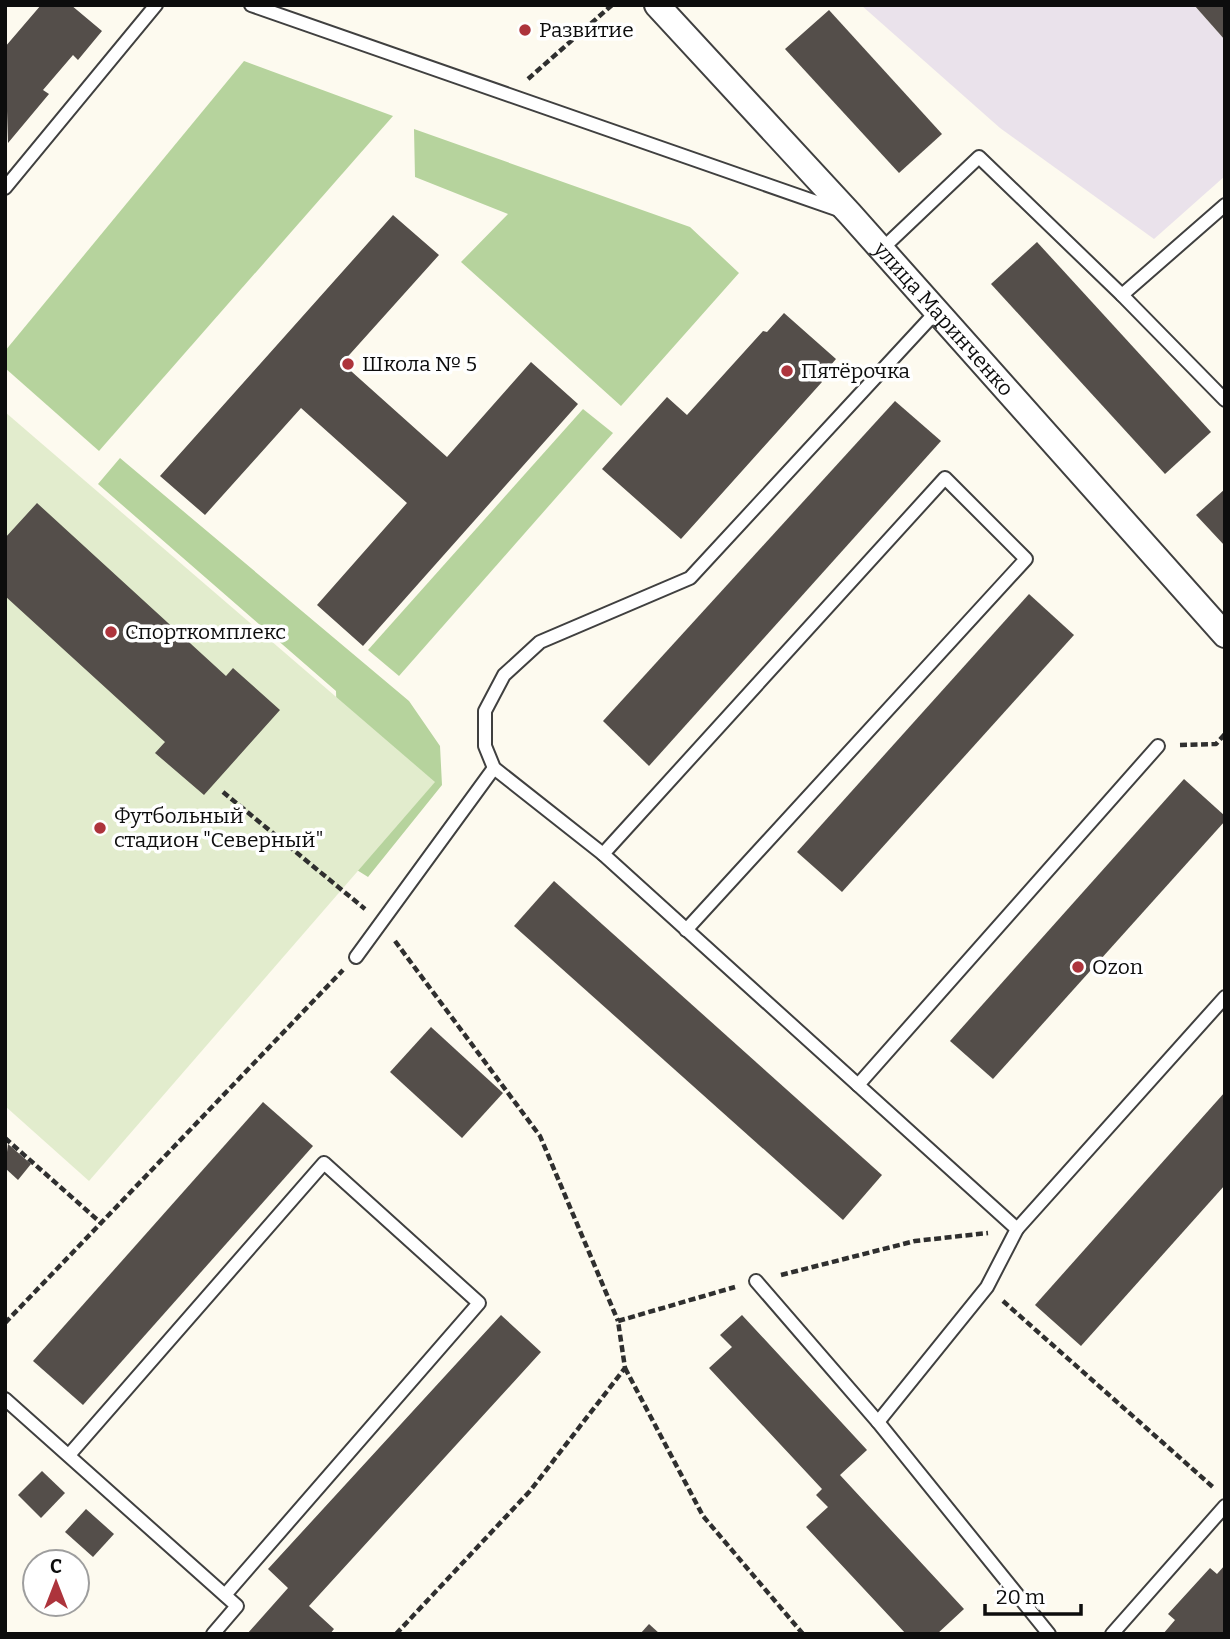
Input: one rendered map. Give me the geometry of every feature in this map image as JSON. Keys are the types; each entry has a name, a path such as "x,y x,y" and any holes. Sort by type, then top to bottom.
{"street":[{"name":"улица Маринченко","path":"657,5 850,214 1225,635"}],"lane":[{"path":"5,188 156,5"},
{"path":"251,5 850,214"},
{"path":"881,250 979,157 1122,295 1225,400"},
{"path":"1122,295 1225,205"},
{"path":"936,313 690,578 540,642 504,675 485,711 485,746 494,768 603,854 1017,1229"},
{"path":"603,854 945,478 1026,559 686,930"},
{"path":"858,1085 1158,746"},
{"path":"356,957 494,768"},
{"path":"878,1422 987,1287 1017,1229 1225,997"},
{"path":"69,1455 324,1163 479,1303 225,1595"},
{"path":"756,1281 878,1422 1049,1634"},
{"path":"5,1399 237,1606 213,1634"},
{"path":"1112,1634 1225,1506"}],"path":[{"path":"509,96 612,5"},
{"path":"1158,746 1216,744 1225,734"},
{"path":"223,792 381,923 540,1136 618,1321 625,1368 703,1516 803,1634"},
{"path":"5,1323 356,957"},
{"path":"5,1138 101,1223"},
{"path":"618,1321 756,1281 915,1241 1017,1229"},
{"path":"987,1287 1225,1497"},
{"path":"396,1634 530,1491 625,1368"}],"shaded area":[{"path":"861,5 1194,5 1225,40 1225,176 1154,239 1000,128"}],"green space":[{"path":"244,61 393,116 99,451 5,368 5,351"},
{"path":"414,129 690,227 739,273 621,406 461,262 508,214 415,177"},
{"path":"583,409 613,433 399,676 368,650"},
{"path":"5,412 435,782 89,1181 5,1106"},
{"path":"120,458 409,701 440,746 442,785 368,877 306,838 337,726 336,691 98,484"}],"building":[{"path":"41,5 71,5 102,31 78,60 73,55 43,90 49,94 8,143 5,47"},
{"path":"1194,5 1225,5 1225,40"},
{"path":"829,10 942,134 899,173 785,49"},
{"path":"393,215 439,255 342,363 447,457 531,362 578,404 363,646 317,605 407,503 301,408 205,515 160,476"},
{"path":"1037,242 1211,432 1165,474 991,284"},
{"path":"784,313 836,359 819,379 822,382 681,539 602,469 667,397 687,415 763,331 767,332"},
{"path":"895,401 941,441 649,766 603,721"},
{"path":"1225,489 1225,546 1196,515"},
{"name":"Спорткомплекс","path":"37,503 226,676 233,668 280,710 204,795 155,753 165,742 5,596 5,538"},
{"path":"1029,594 1074,635 842,892 797,852"},
{"path":"1184,779 1225,816 1225,821 993,1079 950,1041"},
{"path":"554,881 882,1175 843,1220 514,926"},
{"path":"431,1027 503,1093 462,1138 390,1072"},
{"path":"1225,1092 1225,1185 1081,1346 1035,1305"},
{"path":"263,1102 313,1146 83,1405 33,1361"},
{"path":"8,1144 31,1164 18,1180 5,1168"},
{"path":"501,1315 541,1352 309,1606 334,1629 330,1634 247,1634 288,1588 268,1569"},
{"path":"742,1315 867,1450 840,1475 964,1609 937,1634 906,1634 806,1527 828,1507 816,1495 822,1489 709,1368 732,1347 720,1335"},
{"path":"42,1471 65,1493 41,1518 18,1495"},
{"path":"86,1509 114,1534 93,1557 91,1548 83,1548 65,1532"},
{"path":"1225,1565 1225,1634 1163,1634 1175,1620 1168,1614 1210,1568 1217,1574"},
{"path":"649,1624 660,1634 640,1634"}],"place":[{"name":"Развитие","path":"525,30"},
{"name":"Школа № 5","path":"348,364"},
{"name":"Пятёрочка","path":"787,371"},
{"name":"Спорткомплекс","path":"111,632"},
{"name":"Футбольный стадион \"Северный\"","path":"100,828"},
{"name":"Ozon","path":"1078,967"}]}
